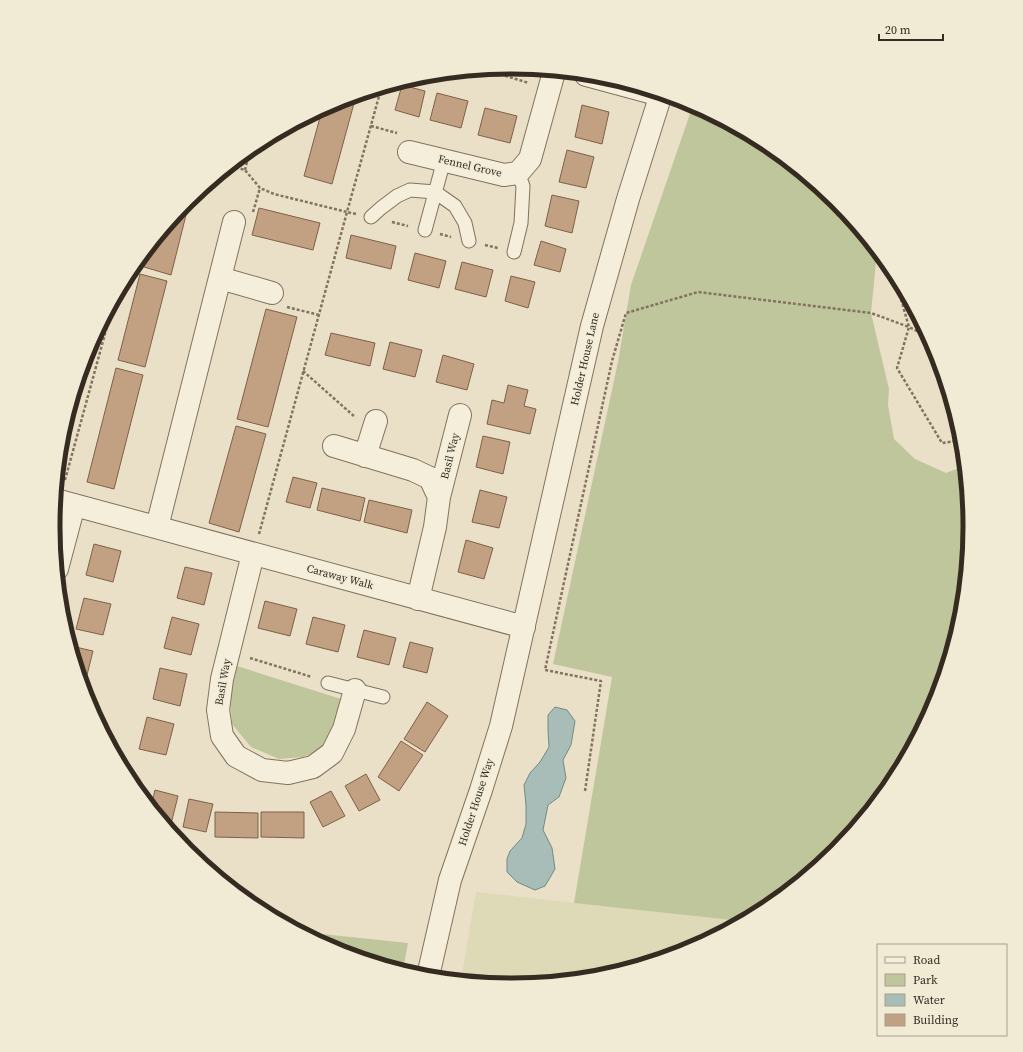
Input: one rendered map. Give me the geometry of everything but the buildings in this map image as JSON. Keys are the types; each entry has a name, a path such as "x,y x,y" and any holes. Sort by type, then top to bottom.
{"street":[{"name":"Fennel Grove","path":"409,152 504,175 518,173 530,159 552,80"},
{"name":"Holder House Lane","path":"524,627 592,326 628,199 659,99"},
{"path":"157,528 234,222"},
{"path":"220,278 272,293"},
{"name":"Basil Way","path":"418,599 435,527 439,497 460,416"},
{"path":"365,456 374,427"},
{"name":"Basil Way","path":"334,446 413,470 430,478 439,497"},
{"name":"Caraway Walk","path":"63,502 524,627"},
{"path":"60,533 63,502"},
{"name":"Basil Way","path":"253,554 222,679 218,710 222,736 236,756 262,770 288,773 313,767 332,753 344,729 355,690"},
{"name":"Holder House Way","path":"429,970 450,880 501,726 524,627"}],"lane":[{"path":"425,230 444,160"},
{"path":"514,252 521,223 522,186 518,173"},
{"path":"371,217 397,196 410,190 435,192 455,206 465,223 469,241"},
{"path":"328,683 383,697"}],"path":[{"path":"513,74 552,80"},
{"path":"253,554 380,94"},
{"path":"244,170 247,161"},
{"path":"237,168 244,170 260,188 274,194 347,212"},
{"path":"585,791 602,681 544,670 612,361 626,313 698,292 871,313 919,332"},
{"path":"272,293 275,305 319,315"},
{"path":"900,295 909,327 897,368 942,443 955,441"},
{"path":"63,502 105,331"},
{"path":"303,371 374,427"},
{"path":"229,651 328,683"}],"shaded area":[{"path":"476,892 732,920 711,931 657,954 600,969 541,977 512,978 462,975"}],"green space":[{"path":"691,112 737,135 786,168 831,207 870,251 876,260 871,313 889,389 888,405 894,439 915,459 946,473 959,468 963,526 962,556 954,614 948,643 929,699 903,752 870,801 831,845 786,884 731,920 574,903 612,677 553,664 618,362 631,285"},
{"path":"237,666 341,699 336,722 326,747 303,757 279,759 251,747 232,724 230,700"},
{"path":"318,934 408,943 404,964 366,954"}],"water":[{"path":"555,707 567,710 575,721 571,745 563,760 566,778 559,797 548,805 543,830 552,848 555,869 545,886 535,890 517,882 507,872 507,859 510,851 522,838 526,824 524,785 530,773 540,762 549,747 548,715"}]}
